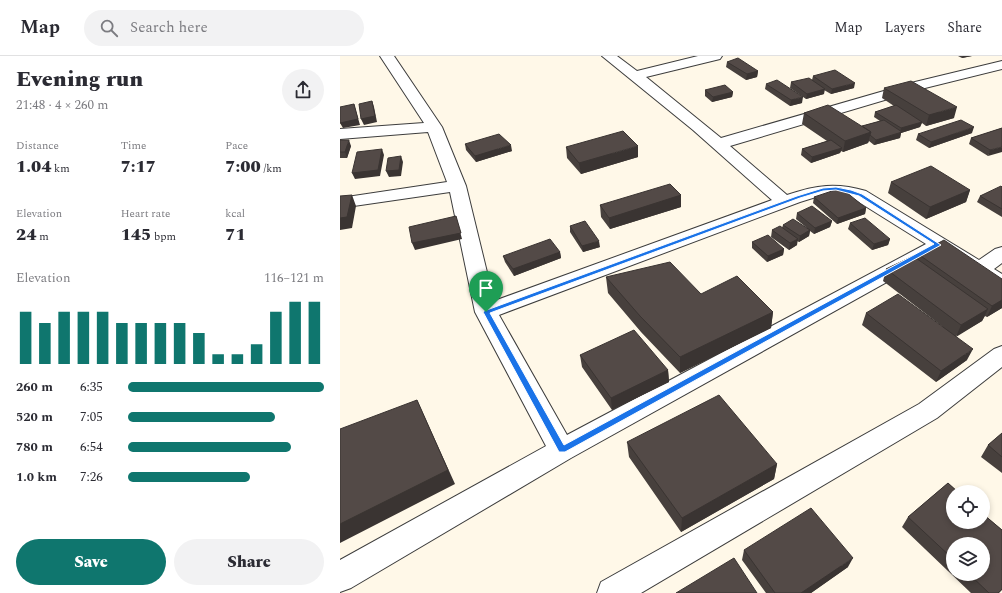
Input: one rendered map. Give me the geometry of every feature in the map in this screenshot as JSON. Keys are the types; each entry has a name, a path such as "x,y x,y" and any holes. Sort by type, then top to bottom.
{"street":[{"path":"387,56 434,127 457,186 486,312 562,450"},
{"path":"609,56 636,75 720,144 784,202"},
{"path":"636,75 715,56"},
{"path":"720,144 920,85 1002,65"},
{"path":"340,134 434,127"},
{"path":"340,202 457,186"},
{"path":"486,312 823,189 851,191 870,200 939,245 1002,283"},
{"path":"340,577 562,450 939,245"},
{"path":"980,269 1002,253"},
{"path":"612,593 928,411 1002,356"}],"building":[{"path":"738,58 758,71 747,74 727,62"},
{"path":"835,70 855,83 832,89 813,76"},
{"path":"809,78 825,89 807,94 791,82"},
{"path":"777,80 803,97 791,100 766,84"},
{"path":"911,81 957,107 929,115 884,88"},
{"path":"725,85 733,92 713,97 705,90"},
{"path":"372,101 375,116 361,119 359,104"},
{"path":"354,104 358,119 340,123 340,107"},
{"path":"828,105 871,132 845,141 804,113"},
{"path":"896,105 922,122 901,128 875,112"},
{"path":"884,120 902,132 876,140 870,135 871,132 862,126"},
{"path":"961,120 974,127 931,142 918,134"},
{"path":"1002,128 1002,147 990,150 971,138"},
{"path":"623,131 638,146 579,163 566,147"},
{"path":"499,134 511,145 475,156 465,144"},
{"path":"340,140 349,140 345,152 340,152"},
{"path":"831,140 842,148 812,157 802,149"},
{"path":"382,149 378,170 352,173 357,152"},
{"path":"401,156 399,170 386,171 388,158"},
{"path":"931,166 970,190 930,207 891,182"},
{"path":"670,184 681,195 609,218 600,205"},
{"path":"1001,186 1002,209 980,196"},
{"path":"841,188 866,208 838,218 814,197"},
{"path":"352,195 347,217 340,218 340,196"},
{"path":"812,206 832,221 815,228 797,213"},
{"path":"456,216 461,233 412,243 409,227"},
{"path":"865,218 890,239 874,244 850,223"},
{"path":"793,219 810,230 800,236 783,225"},
{"path":"585,221 599,241 582,246 570,226"},
{"path":"780,226 798,239 790,243 772,230"},
{"path":"768,235 784,249 768,256 752,242"},
{"path":"550,239 560,252 513,269 503,256"},
{"path":"944,240 1002,279 1002,300 992,306 918,254"},
{"path":"913,256 988,309 961,325 886,269"},
{"path":"670,262 701,294 737,276 773,312 680,357 640,316 606,277"},
{"path":"898,294 973,349 941,371 866,313"},
{"path":"634,330 668,370 611,398 580,355"},
{"path":"719,395 777,464 682,518 627,442"},
{"path":"417,400 448,470 340,524 340,429"},
{"path":"1002,433 1002,457 988,445"},
{"path":"948,483 950,485 946,485 946,529 990,529 990,520 1002,530 1002,589 998,593 989,593 976,581 990,581 990,537 946,537 946,552 908,517"},
{"path":"811,508 853,558 801,593 775,593 744,550"},
{"path":"734,558 757,593 676,593"}],"route":[{"path":"823,189 851,191 860,195 939,245 562,450 486,312 823,189"}]}
